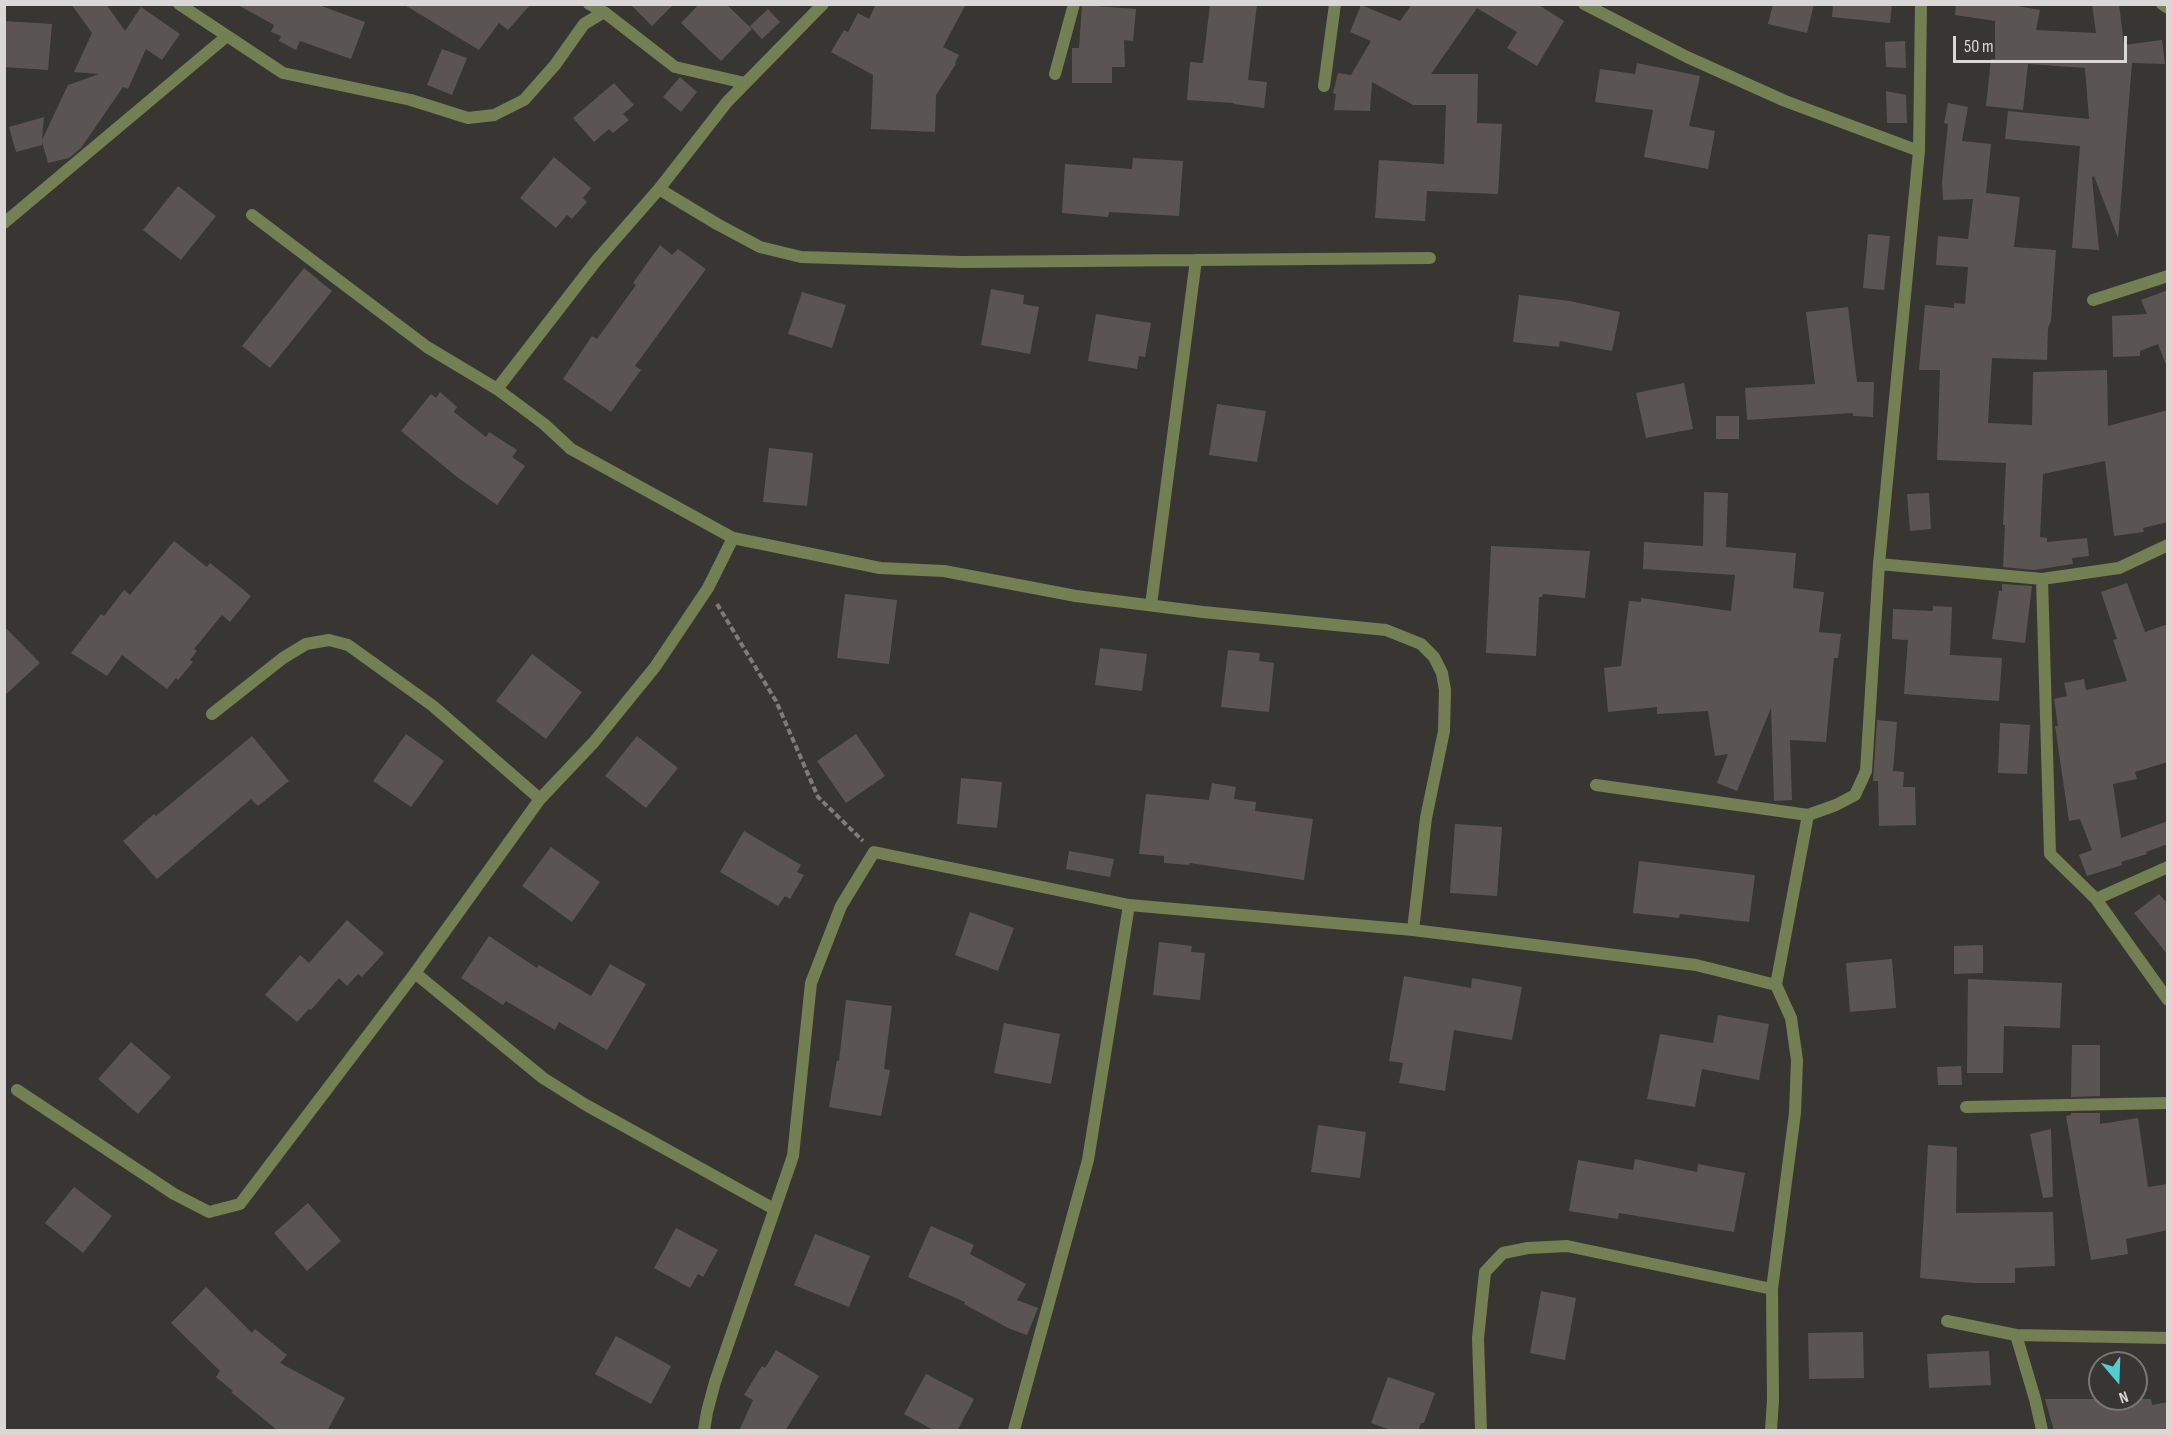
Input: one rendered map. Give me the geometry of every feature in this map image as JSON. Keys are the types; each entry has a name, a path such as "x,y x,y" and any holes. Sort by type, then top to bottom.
{"street":[{"path":"179,4 282,73 411,100 468,118 494,115 524,100 555,65 584,24 604,12"},
{"path":"589,4 604,12 675,67 745,83"},
{"path":"497,388 596,261 660,189 727,102 823,4"},
{"path":"1055,74 1074,4"},
{"path":"1324,86 1335,4"},
{"path":"1584,4 1687,57 1785,101 1919,151"},
{"path":"1596,785 1808,815 1855,795 1866,771 1879,564 1919,151 1921,4"},
{"path":"2162,4 2168,8"},
{"path":"4,223 227,36"},
{"path":"660,189 760,247 801,257 962,262 1430,258"},
{"path":"252,215 427,347 497,388 572,449 733,538 880,568 944,571 1076,596 1203,612 1386,630 1421,644 1434,657 1442,673 1445,690 1444,731 1426,818 1413,930"},
{"path":"1150,605 1196,260"},
{"path":"2093,300 2168,276"},
{"path":"17,1090 174,1194 209,1212 240,1204 415,973 540,799 594,742 655,667 708,588 733,538"},
{"path":"1879,564 2042,579 2119,568 2168,545"},
{"path":"2042,579 2050,854 2096,899 2168,1000"},
{"path":"212,714 284,658 306,644 329,640 348,645 433,706 540,799"},
{"path":"1771,1431 1772,1289 1795,1113 1797,1060 1791,1018 1776,984 1808,815"},
{"path":"704,1431 715,1382 794,1156 811,983 841,906 874,852 1129,905 1413,930 1696,965 1776,984"},
{"path":"2096,899 2168,867"},
{"path":"1014,1431 1088,1160 1129,905"},
{"path":"415,973 543,1078 586,1105 774,1209"},
{"path":"1966,1107 2168,1103"},
{"path":"1480,1431 1478,1338 1485,1272 1503,1253 1528,1248 1567,1246 1772,1289"},
{"path":"1947,1321 2016,1335 2168,1338"},
{"path":"2016,1335 2035,1398 2042,1431"}],"path":[{"path":"708,588 776,701 818,797 874,852"}],"building":[{"path":"71,4 106,4 125,31 141,7 180,34 162,60 146,49 128,89 123,87 81,148 69,158 48,163 42,142 42,145 16,152 9,127 44,117 42,140 68,85 99,74 74,72 92,33"},
{"path":"236,4 316,4 365,22 351,59 300,41 296,50 279,41 281,36 271,32 274,25"},
{"path":"403,4 531,4 508,30 499,23 479,50"},
{"path":"630,4 674,4 652,26"},
{"path":"699,4 726,4 752,29 721,61 681,23"},
{"path":"876,4 966,4 943,47 959,55 956,64 936,95 935,132 871,129 873,75 831,52 844,30 848,32 858,13 869,19"},
{"path":"1210,4 1257,4 1248,80 1267,82 1264,108 1234,103 1187,100 1190,62 1203,63"},
{"path":"1412,4 1537,4 1564,21 1537,66 1507,48 1517,32 1477,8 1431,74 1478,74 1477,123 1502,124 1498,194 1427,191 1425,221 1375,218 1379,160 1444,164 1446,105 1413,105 1372,82 1370,111 1334,110 1336,94 1333,93 1338,73 1351,75 1371,41 1350,32 1361,5 1400,21"},
{"path":"1773,4 1814,4 1807,33 1768,24"},
{"path":"1833,4 1892,4 1890,23 1832,17"},
{"path":"1956,4 2007,4 2040,10 2036,30 2096,33 2092,4 2119,4 2124,45 2162,40 2165,64 2132,63 2118,238 2094,176 2092,177 2099,250 2072,248 2080,146 2005,139 2008,111 2089,119 2085,68 2028,64 2023,110 1986,106 1991,59 1995,59 1995,21 1955,15"},
{"path":"1082,5 1136,9 1133,41 1124,40 1125,67 1112,67 1112,83 1072,83 1072,48 1079,48"},
{"path":"768,9 780,22 762,39 750,26"},
{"path":"4,21 52,24 48,70 4,67"},
{"path":"1905,41 1906,68 1886,67 1885,42"},
{"path":"442,49 467,58 452,95 427,85"},
{"path":"1637,63 1700,76 1689,126 1715,131 1708,169 1644,157 1653,110 1595,102 1600,69 1635,74"},
{"path":"680,77 697,92 681,112 663,97"},
{"path":"614,83 634,105 623,114 629,120 613,133 609,129 594,142 573,118"},
{"path":"1886,91 1906,95 1907,123 1887,123"},
{"path":"1948,103 1968,107 1962,141 1991,144 1986,193 2020,197 2014,247 2056,250 2047,360 1992,358 1988,423 2032,425 2033,372 2107,370 2108,426 2168,410 2168,522 2143,528 2144,532 2114,536 2105,461 2043,474 2040,537 2047,538 2047,542 2087,538 2089,556 2072,558 2073,564 2034,570 2003,567 2006,463 1937,460 1940,370 1919,370 1925,305 1954,308 1954,303 1965,304 1968,267 1936,265 1938,236 1968,239 1973,199 1943,200 1942,182 1948,124 1944,123"},
{"path":"554,157 591,188 583,198 587,202 572,219 567,215 556,228 520,198"},
{"path":"1133,158 1183,161 1179,216 1109,212 1108,217 1062,213 1065,164 1132,169"},
{"path":"178,186 216,216 181,260 143,230"},
{"path":"1868,234 1890,236 1884,290 1863,288"},
{"path":"660,245 672,255 678,249 706,269 635,366 641,370 611,412 563,379 592,336 597,339 636,285 633,283"},
{"path":"304,268 332,291 270,368 242,346"},
{"path":"991,289 1024,295 1023,304 1039,307 1030,354 981,345"},
{"path":"2168,290 2168,364 2166,365 2158,344 2140,351 2140,356 2113,357 2112,316 2147,314 2141,300"},
{"path":"802,292 846,305 832,348 788,334"},
{"path":"1519,295 1570,301 1620,312 1612,351 1560,341 1559,347 1513,342"},
{"path":"1848,307 1857,382 1874,382 1873,417 1853,416 1853,413 1747,420 1745,388 1815,384 1806,312"},
{"path":"1096,314 1151,323 1145,357 1139,356 1137,369 1088,361"},
{"path":"1684,383 1693,429 1646,438 1636,393"},
{"path":"440,392 457,407 454,412 486,437 489,432 517,450 512,457 525,466 497,505 457,477 401,431 431,394 436,398"},
{"path":"1217,404 1266,411 1257,462 1209,455"},
{"path":"1716,416 1739,416 1739,439 1716,439"},
{"path":"769,448 813,453 807,506 763,502"},
{"path":"1704,492 1728,493 1726,547 1796,553 1793,588 1824,592 1819,632 1841,634 1838,658 1834,658 1826,742 1790,740 1792,800 1774,801 1771,708 1737,791 1717,783 1728,754 1715,756 1708,711 1657,714 1657,707 1608,712 1604,668 1621,666 1629,601 1641,602 1641,598 1731,611 1735,575 1643,569 1644,542 1703,546"},
{"path":"1929,493 1931,529 1910,531 1907,494"},
{"path":"174,541 207,567 210,563 251,596 230,622 222,615 194,649 197,651 190,660 193,662 178,680 176,678 167,689 122,655 107,676 71,653 101,614 104,616 124,590 130,595"},
{"path":"1491,546 1590,551 1585,598 1543,594 1539,597 1536,656 1486,653"},
{"path":"2127,583 2145,632 2168,624 2168,762 2135,772 2137,779 2113,784 2121,838 2168,821 2168,844 2146,852 2147,854 2121,862 2122,865 2087,876 2079,855 2092,850 2080,819 2069,821 2055,726 2058,726 2054,699 2067,696 2064,683 2084,679 2086,690 2127,681 2113,640 2117,639 2101,592"},
{"path":"2002,584 2032,586 2025,643 1992,639"},
{"path":"845,594 897,600 889,664 837,658"},
{"path":"1933,606 1952,607 1950,655 2002,658 1999,701 1904,694 1908,640 1892,639 1893,609 1933,611"},
{"path":"4,626 40,663 4,696"},
{"path":"1100,648 1147,654 1142,691 1095,685"},
{"path":"1228,650 1260,653 1259,661 1274,663 1269,712 1221,707"},
{"path":"532,654 582,692 546,739 496,701"},
{"path":"1877,720 1897,722 1893,771 1904,772 1903,787 1915,787 1916,825 1879,826 1878,781 1873,781"},
{"path":"2000,723 2030,725 2027,774 1998,773"},
{"path":"406,734 444,761 411,807 373,781"},
{"path":"856,734 885,776 846,803 817,761"},
{"path":"252,736 289,781 258,806 251,799 157,879 123,841"},
{"path":"637,736 678,768 646,808 605,776"},
{"path":"961,778 1002,782 997,828 957,824"},
{"path":"1212,783 1236,787 1234,799 1256,802 1255,811 1313,819 1304,880 1190,863 1189,865 1164,863 1164,856 1139,854 1146,794 1209,800"},
{"path":"1455,824 1502,827 1497,896 1450,893"},
{"path":"744,831 801,865 797,872 804,875 790,899 785,896 778,906 720,872"},
{"path":"551,847 600,882 572,922 522,886"},
{"path":"1069,851 1114,859 1110,877 1066,869"},
{"path":"1639,861 1755,875 1749,922 1680,914 1679,918 1633,913"},
{"path":"2159,894 2168,904 2168,955 2134,913"},
{"path":"970,912 1014,928 998,971 955,955"},
{"path":"347,920 384,953 362,977 358,974 347,986 339,978 311,1010 309,1009 297,1022 265,995 300,955 309,963"},
{"path":"489,936 537,968 539,965 591,996 610,964 646,984 607,1050 559,1022 555,1030 506,1001 503,1005 461,978"},
{"path":"1159,942 1192,946 1191,952 1205,953 1200,1000 1153,995"},
{"path":"1983,945 1983,973 1954,974 1954,946"},
{"path":"1892,959 1896,1008 1850,1012 1846,963"},
{"path":"1404,976 1471,988 1472,978 1522,987 1512,1040 1454,1030 1445,1091 1399,1083 1403,1063 1389,1061"},
{"path":"1968,979 2062,983 2060,1028 2004,1026 2003,1073 1967,1073"},
{"path":"846,1000 892,1006 884,1069 890,1070 881,1116 829,1107 837,1060 839,1061"},
{"path":"1718,1015 1769,1024 1759,1080 1702,1069 1695,1107 1647,1099 1660,1034 1713,1043"},
{"path":"1004,1023 1060,1034 1051,1084 994,1073"},
{"path":"131,1042 171,1077 138,1114 98,1079"},
{"path":"2072,1045 2100,1045 2100,1096 2071,1097"},
{"path":"1961,1066 1962,1085 1938,1085 1937,1067"},
{"path":"2071,1113 2100,1113 2100,1124 2138,1118 2148,1187 2168,1184 2168,1230 2126,1239 2128,1254 2091,1260 2066,1116"},
{"path":"1318,1125 1366,1132 1360,1178 1311,1172"},
{"path":"2051,1129 2053,1197 2043,1198 2030,1134"},
{"path":"1928,1145 1957,1147 1956,1213 2053,1212 2055,1266 2015,1268 2015,1283 1974,1283 1920,1278"},
{"path":"1635,1159 1697,1172 1698,1164 1745,1173 1734,1232 1619,1213 1618,1219 1569,1211 1578,1160 1633,1170"},
{"path":"74,1187 112,1216 83,1253 45,1223"},
{"path":"308,1203 341,1241 307,1271 274,1233"},
{"path":"931,1226 974,1245 970,1254 1026,1284 1017,1300 1038,1308 1027,1335 1008,1328 964,1304 965,1302 908,1277"},
{"path":"676,1228 718,1250 703,1277 698,1274 690,1288 654,1268"},
{"path":"815,1234 870,1256 849,1307 794,1285"},
{"path":"206,1287 252,1333 255,1329 287,1355 280,1363 345,1398 327,1431 278,1431 216,1377 220,1371 171,1323"},
{"path":"1541,1291 1576,1298 1565,1360 1530,1353"},
{"path":"1863,1332 1864,1378 1809,1379 1808,1333"},
{"path":"616,1336 671,1366 651,1404 595,1374"},
{"path":"776,1350 819,1376 785,1431 739,1431 753,1400 744,1395 762,1366 765,1368"},
{"path":"1989,1351 1991,1385 1929,1388 1927,1354"},
{"path":"926,1374 974,1399 957,1431 935,1431 904,1414"},
{"path":"1388,1377 1435,1393 1424,1423 1421,1423 1418,1431 1393,1431 1371,1423"},
{"path":"2045,1399 2088,1399 2088,1411 2148,1411 2148,1399 2151,1399 2152,1405 2168,1402 2168,1431 2054,1431"}]}
